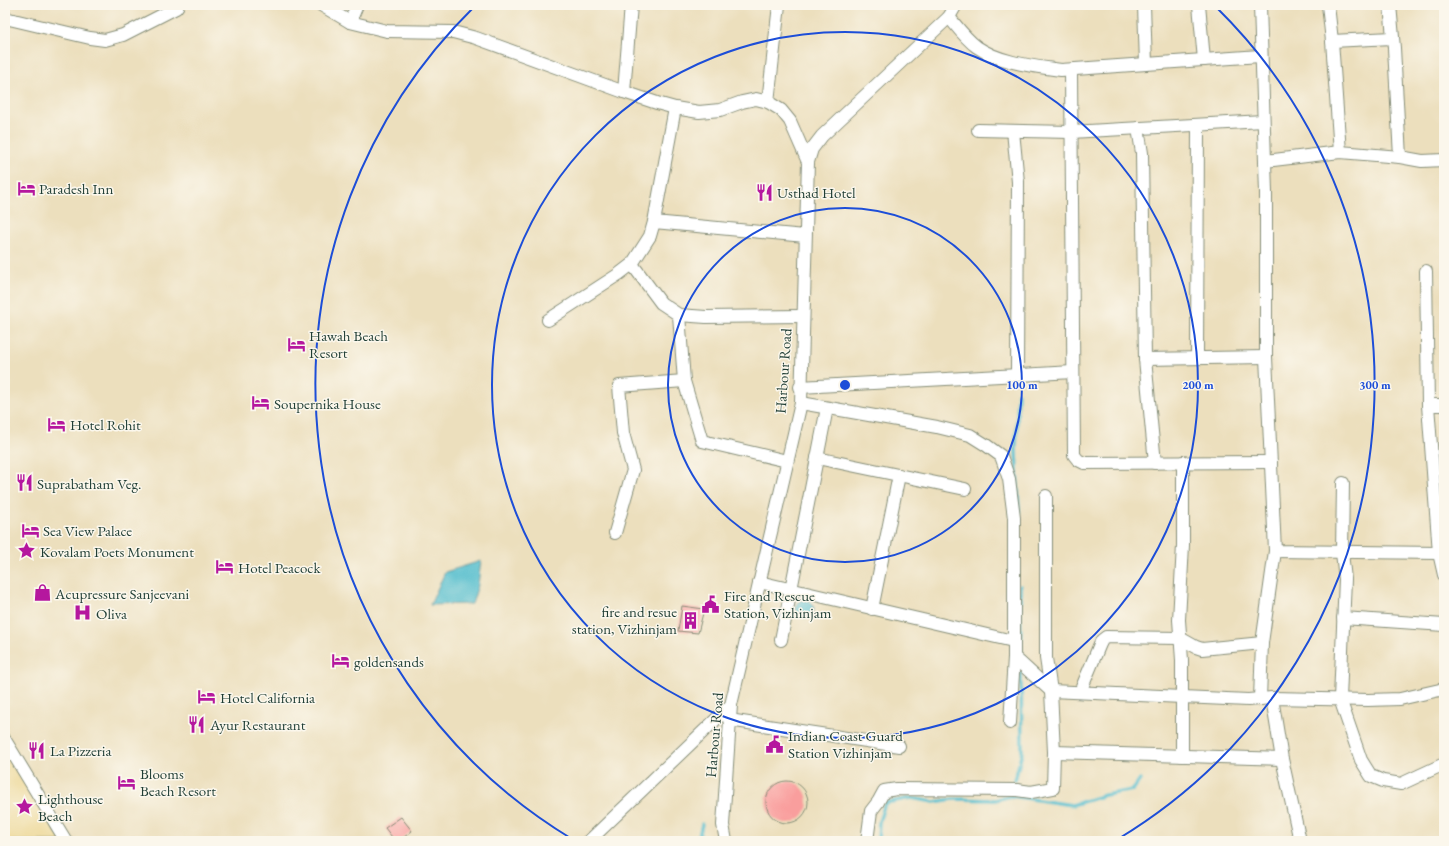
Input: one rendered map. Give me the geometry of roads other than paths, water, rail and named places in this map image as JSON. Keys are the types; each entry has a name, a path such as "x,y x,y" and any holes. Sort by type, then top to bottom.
{"street":[{"path":"5,18 90,38 105,40 123,35 176,8 178,5"},
{"path":"321,5 350,22 387,31 453,32 476,38 624,92 675,108 699,112 720,110 749,100 768,102 781,110 790,121 808,162"},
{"path":"350,22 357,5"},
{"path":"624,92 631,5"},
{"path":"768,102 779,5"},
{"name":"Harbour Road","path":"726,841 723,825 730,705 801,403 800,387 808,162 812,149 822,136 949,17 956,5"},
{"path":"1144,5 1146,64"},
{"path":"1199,5 1204,60"},
{"path":"1260,5 1260,56 1264,161 1266,357 1275,551 1262,643 1266,699 1282,758 1300,841"},
{"path":"1328,5 1340,152"},
{"path":"1390,5 1400,157"},
{"path":"949,17 966,38 977,47 997,57 1061,70 1260,56"},
{"path":"1332,41 1392,38"},
{"path":"1071,70 1074,455 1078,460 1084,463 1271,462"},
{"path":"548,320 632,264 650,236 654,222 675,108"},
{"path":"978,130 1071,132 1263,121"},
{"path":"1197,358 1198,125"},
{"path":"1138,128 1142,153 1145,359 1155,463"},
{"path":"1013,131 1018,182 1017,375"},
{"path":"1264,161 1340,152 1400,157 1422,161 1444,160"},
{"path":"654,222 806,236"},
{"path":"632,264 661,302 679,315 706,317 803,316"},
{"path":"1426,271 1428,405 1439,553 1444,575"},
{"path":"679,315 684,381 702,441 787,461"},
{"path":"1145,359 1266,357"},
{"path":"800,387 1073,372"},
{"path":"615,533 633,470 623,433 619,386 684,381"},
{"path":"801,403 937,427 970,435 1000,456 1009,478 1014,518 1014,657 1010,722"},
{"path":"1428,405 1444,405"},
{"path":"781,640 827,408"},
{"path":"817,458 965,489"},
{"path":"1182,756 1182,660 1179,620 1183,544 1183,462"},
{"path":"872,609 899,475"},
{"path":"1343,483 1342,553 1345,579 1340,699 1361,760 1372,776 1383,781 1401,784 1444,764"},
{"path":"867,841 871,811 884,791 897,789 1009,790 1031,792 1053,788 1054,752 1051,691 1046,658 1046,496"},
{"path":"1275,551 1439,553"},
{"path":"759,582 1013,641"},
{"path":"1343,618 1444,625"},
{"path":"1080,692 1100,644 1106,637 1180,638 1202,649 1262,643"},
{"path":"1014,657 1051,691 1248,700 1400,699 1444,689"},
{"path":"589,841 730,705"},
{"path":"730,720 899,746"},
{"path":"5,740 66,841"},
{"path":"1054,752 1282,758"}],"water":[{"path":"481,561 478,585 472,604 430,605 445,572"},
{"path":"805,600 811,603 814,609 811,615 805,618 799,615 796,609 799,603"}],"waterway":[{"path":"1018,394 1016,450 1019,512"},
{"path":"1020,586 1021,660"},
{"path":"1015,780 1022,752 1021,668"},
{"path":"878,841 879,822 885,803 911,798 934,802 953,799 995,800 1011,796 1072,805 1105,795 1133,790 1140,780"},
{"path":"698,841 702,824"}],"place":[{"name":"Paradesh Inn","path":"26,188"},
{"name":"Usthad Hotel","path":"764,192"},
{"name":"Hawah Beach Resort","path":"296,344"},
{"name":"Soupernika House","path":"261,403"},
{"name":"Hotel Rohit","path":"57,424"},
{"name":"Suprabatham Veg.","path":"24,483"},
{"name":"Sea View Palace","path":"30,530"},
{"name":"Kovalam Poets Monument","path":"27,551"},
{"name":"Hotel Peacock","path":"225,567"},
{"name":"Acupressure Sanjeevani","path":"42,593"},
{"name":"Fire and Rescue Station, Vizhinjam","path":"711,604"},
{"name":"Oliva","path":"83,613"},
{"name":"fire and resue station, Vizhinjam","path":"690,620"},
{"name":"goldensands","path":"341,661"},
{"name":"Hotel California","path":"207,697"},
{"name":"Ayur Restaurant","path":"197,724"},
{"name":"Indian Coast Guard Station Vizhinjam","path":"775,744"},
{"name":"La Pizzeria","path":"37,750"},
{"name":"Blooms Beach Resort","path":"127,782"},
{"name":"Lighthouse Beach","path":"25,807"}]}
